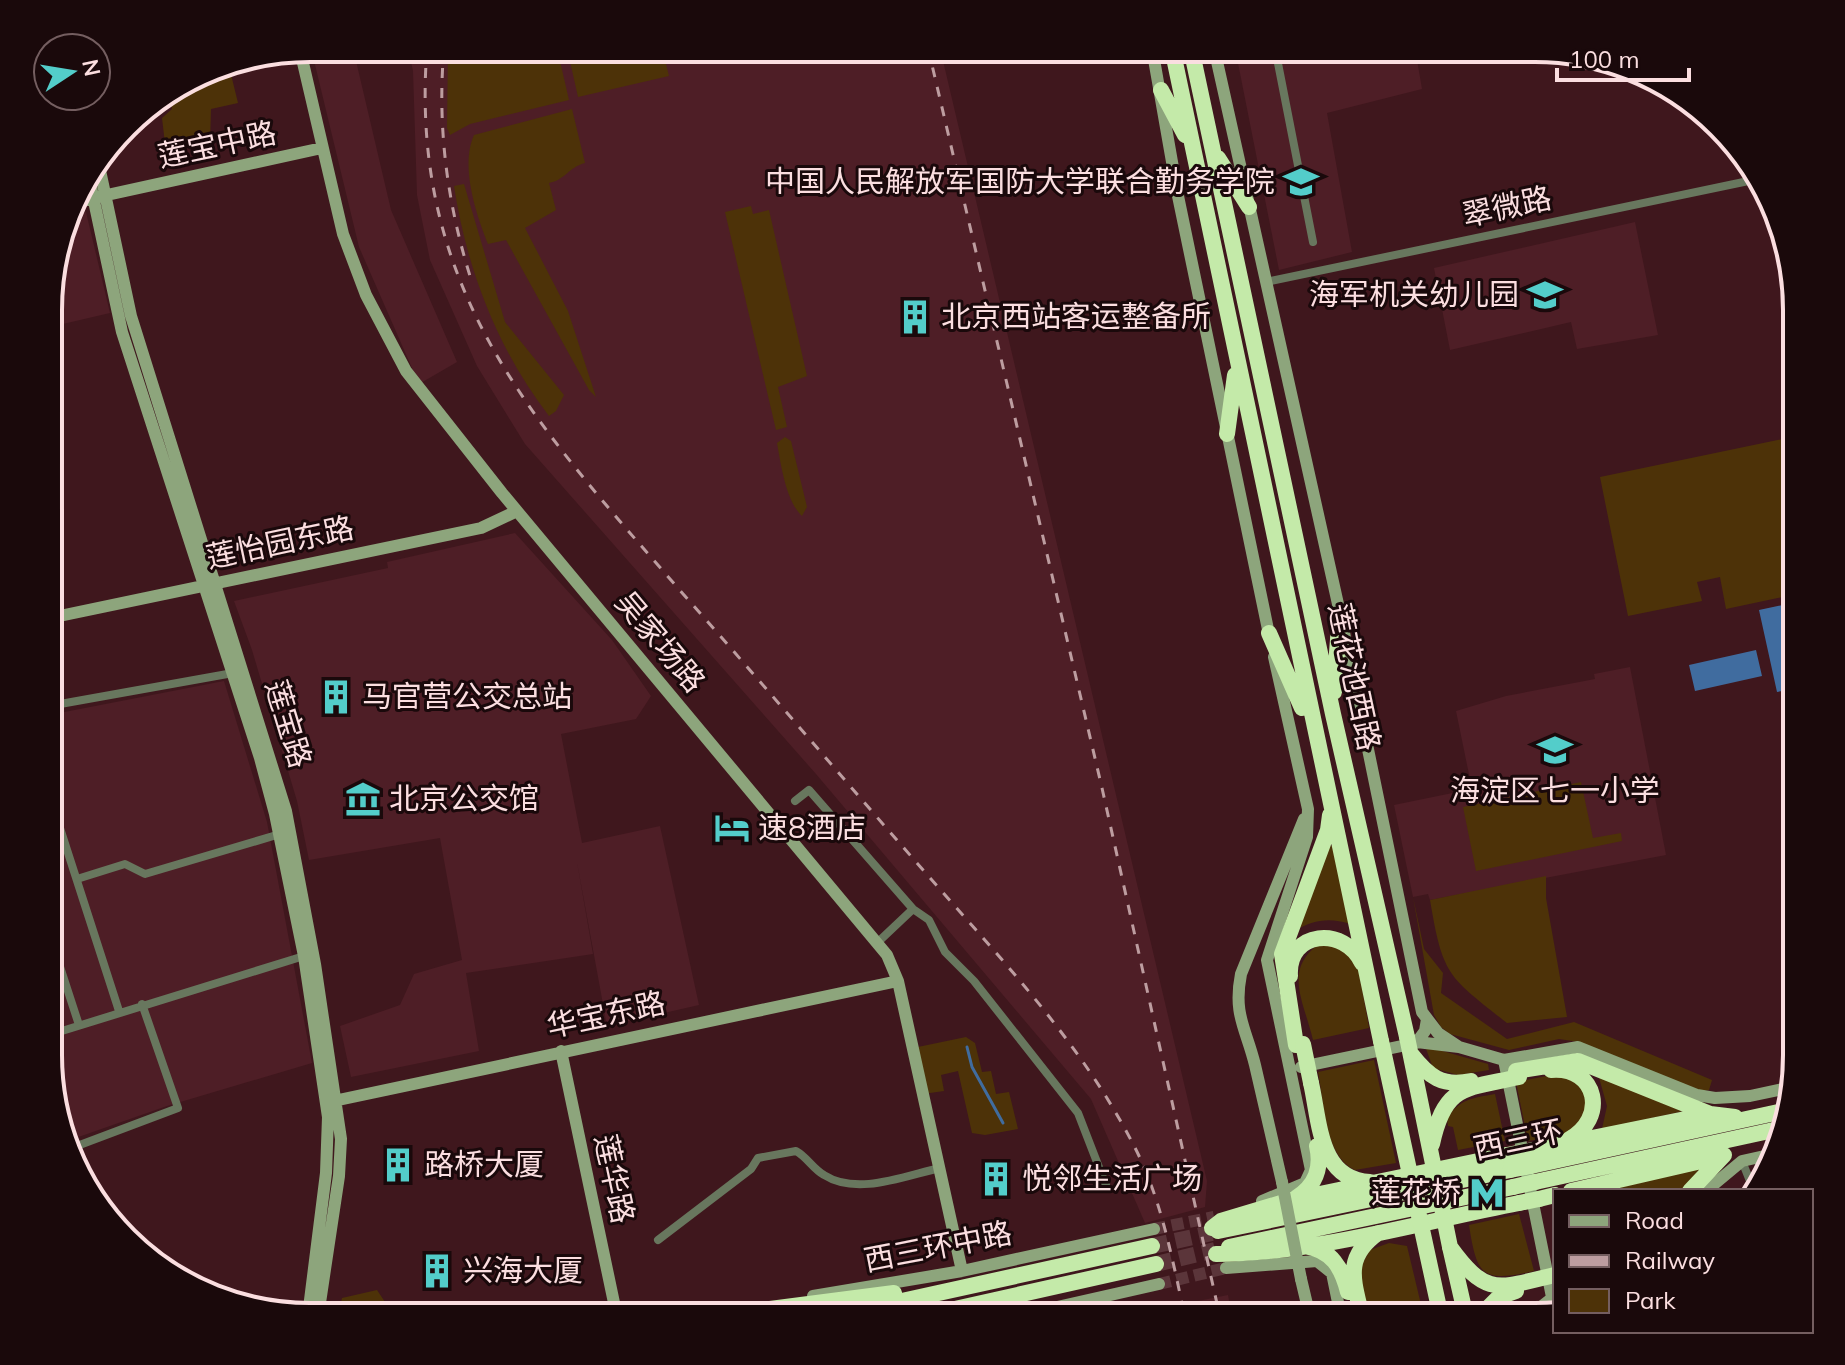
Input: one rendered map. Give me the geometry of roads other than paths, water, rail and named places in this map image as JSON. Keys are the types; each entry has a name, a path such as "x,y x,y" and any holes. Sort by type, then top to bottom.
{"highway":[{"name":"莲花池西路","path":"1175,63 1438,1303"},
{"name":"莲花池西路","path":"1196,63 1333,714 1411,1044 1463,1303"},
{"path":"1161,90 1193,152"},
{"path":"1212,149 1249,207"},
{"path":"1227,434 1237,362"},
{"path":"1333,714 1340,613"},
{"path":"1269,633 1316,738"},
{"path":"1291,1200 1314,1181 1320,1160 1282,954 1328,830 1331,801"},
{"path":"1300,1044 1290,982 1291,961 1297,950 1308,939 1318,936 1339,938 1356,950 1367,975"},
{"path":"1411,1044 1436,1081 1454,1084 1513,1069 1578,1061 1710,1114 1752,1126 1692,1189"},
{"path":"1219,1257 1303,1246 1381,1231 1516,1195 1538,1178 1556,1146 1580,1133 1592,1118 1593,1099 1587,1084 1575,1073 1563,1069 1513,1069 1453,1096 1439,1113 1430,1150"},
{"path":"1308,1083 1331,1164 1346,1177 1384,1182"},
{"path":"1556,1146 1710,1114"},
{"name":"西三环","path":"1538,1178 1752,1126 1775,1116"},
{"name":"西三环","path":"1752,1126 1772,1127"},
{"path":"1583,1189 1723,1156"},
{"path":"1213,1226 1291,1200 1509,1162 1538,1178"},
{"name":"西三环","path":"1213,1226 1509,1162"},
{"name":"西三环","path":"1219,1257 1516,1195"},
{"path":"1359,1303 1353,1278 1355,1258 1365,1242 1381,1231"},
{"path":"897,1302 983,1284 1153,1238"},
{"path":"1303,1246 1323,1252 1340,1266 1350,1303"},
{"path":"1450,1247 1471,1274 1494,1287 1553,1275"},
{"path":"987,1302 1156,1264"},
{"path":"824,1302 945,1283 983,1284"},
{"path":"1493,1303 1499,1297 1553,1292"}],"street":[{"name":"吴家场路","path":"303,62 343,234 366,295 406,371 517,511 887,955 898,981 962,1271"},
{"path":"1155,63 1178,196 1308,809 1307,837 1267,960 1311,1170 1305,1183 1213,1226"},
{"name":"莲花池西路","path":"1217,63 1340,613 1410,961 1427,1019"},
{"path":"1278,63 1313,242"},
{"name":"莲宝中路","path":"88,200 322,148"},
{"name":"莲宝路","path":"99,180 122,332 286,811 315,964 331,1101 310,1302"},
{"name":"翠微路","path":"1266,282 1747,181"},
{"name":"莲宝路","path":"95,187 100,198"},
{"name":"莲怡园东路","path":"62,615 481,528 517,511"},
{"name":"莲宝路","path":"210,585 280,834 341,1139 339,1176 320,1302"},
{"path":"63,704 233,673"},
{"path":"795,801 809,790 913,909 929,920 945,952 974,981 1078,1113 1107,1188"},
{"path":"1307,1303 1254,1060 1241,1028 1236,1000 1241,974 1308,809"},
{"path":"77,879 125,864 145,874 280,834"},
{"path":"63,836 119,1011"},
{"path":"877,943 913,909"},
{"path":"63,1030 304,956"},
{"path":"63,976 79,1025"},
{"name":"华宝东路","path":"331,1101 898,981"},
{"path":"79,1145 178,1108 142,1004"},
{"path":"1411,1044 1425,1031 1427,1019"},
{"path":"1427,1019 1438,1033 1459,1047 1513,1069 1578,1047 1697,1095 1726,1099 1780,1089"},
{"path":"1290,1070 1411,1044 1459,1047"},
{"name":"莲华路","path":"561,1051 614,1302"},
{"path":"1513,1069 1553,1287"},
{"path":"658,1240 764,1156 796,1151 821,1174 841,1184 857,1186 940,1168"},
{"path":"1708,1189 1742,1161 1761,1157"},
{"path":"1742,1161 1750,1180"},
{"name":"西三环中路","path":"792,1302 1153,1238"},
{"path":"1219,1257 1317,1261 1332,1273 1338,1303"},
{"path":"1077,1303 1159,1284"}],"water":[{"path":"1782,605 1782,691 1777,692 1759,610"},
{"path":"1756,650 1762,676 1695,691 1689,665"}],"waterway":[{"path":"967,1047 972,1067 1003,1123"}],"tunnel":[{"path":"1154,1229 1214,1217"},
{"path":"1152,1246 1212,1233"},
{"path":"1156,1264 1215,1250"},
{"path":"1159,1284 1226,1268"}],"railway":[{"path":"427,62 427,134 438,212 461,283 493,349 533,412 579,472 1063,1034 1111,1105 1142,1163 1164,1228 1182,1303"},
{"path":"443,62 446,164 455,220 470,276"},
{"path":"931,63 1102,788 1217,1303"}],"place":[{"name":"中国人民解放军国防大学联合勤务学院","path":"1301,182"},
{"name":"海军机关幼儿园","path":"1545,295"},
{"name":"北京西站客运整备所","path":"915,317"},
{"name":"马官营公交总站","path":"336,697"},
{"name":"海淀区七一小学","path":"1555,750"},
{"name":"北京公交馆","path":"363,799"},
{"name":"速8酒店","path":"732,828"},
{"name":"路桥大厦","path":"398,1165"},
{"name":"悦邻生活广场","path":"996,1179"},
{"name":"莲花桥","path":"1487,1193"},
{"name":"兴海大厦","path":"437,1271"}]}
